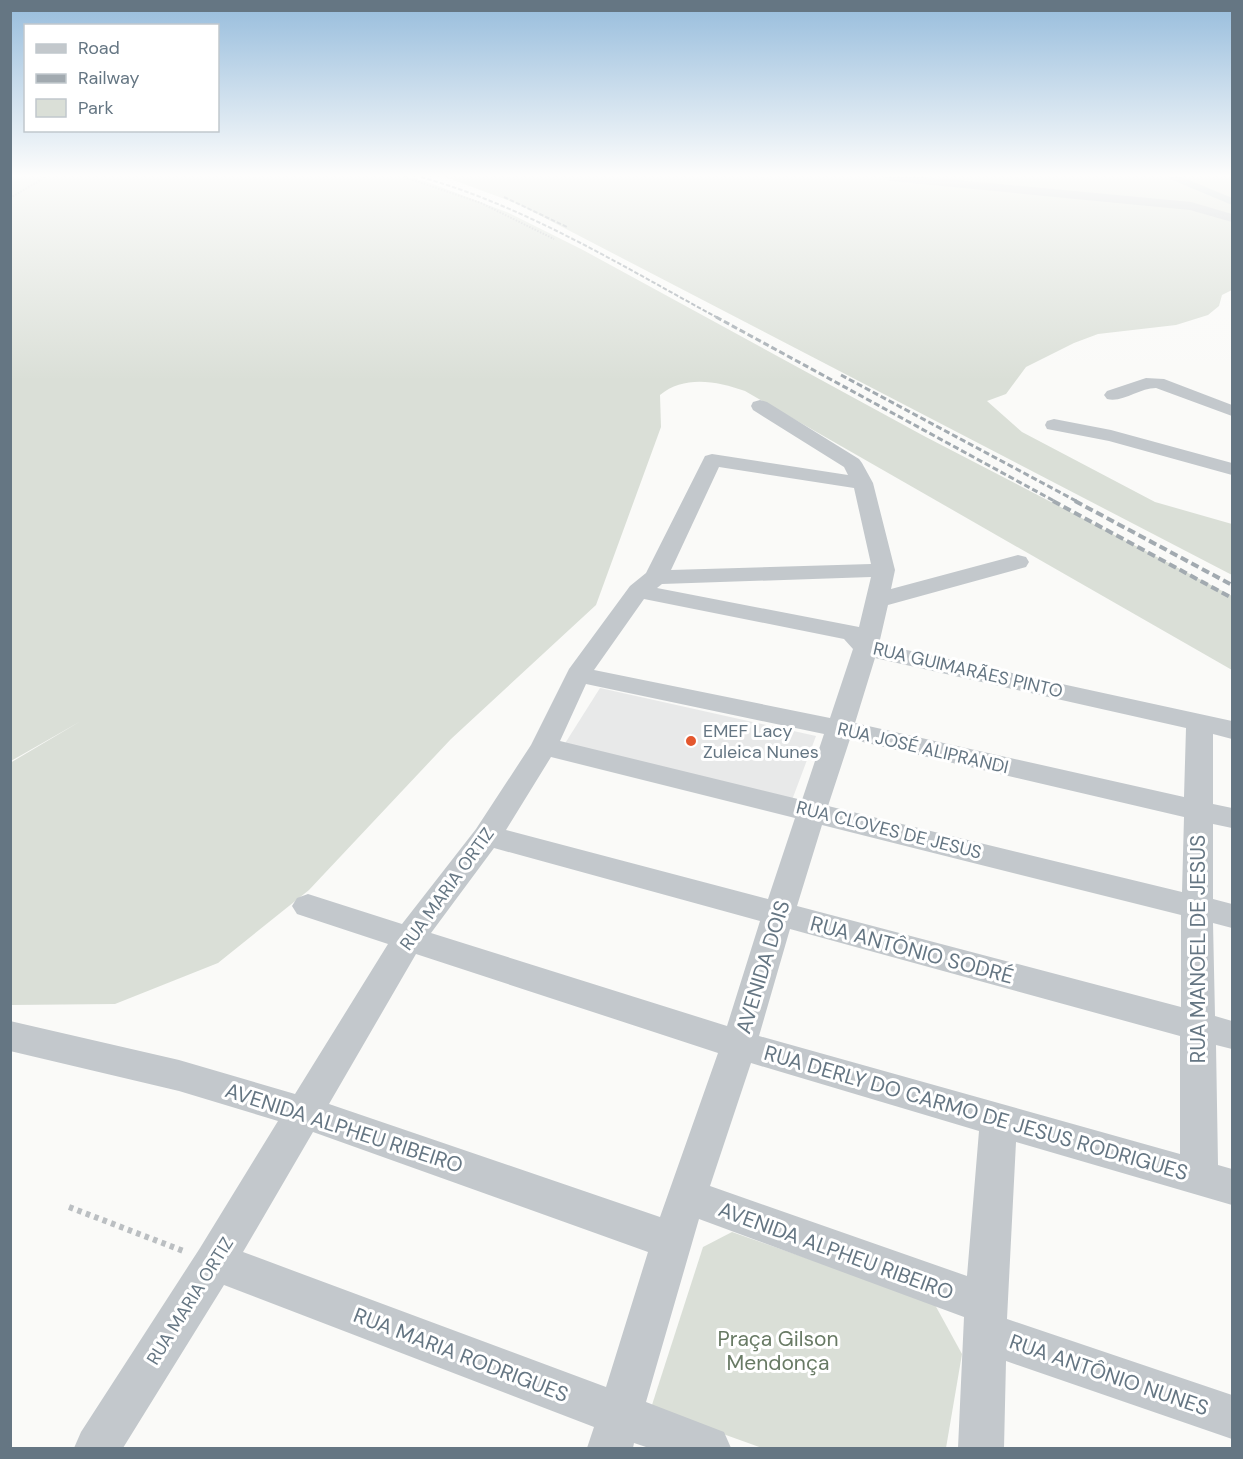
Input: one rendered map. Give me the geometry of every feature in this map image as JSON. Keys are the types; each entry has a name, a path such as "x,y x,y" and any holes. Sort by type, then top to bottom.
{"street":[{"path":"1113,395 1146,383 1158,383 1233,411"},
{"path":"760,406 852,463 863,483"},
{"path":"1054,425 1111,435 1233,469"},
{"name":"RUA MARIA ORTIZ","path":"97,1449 215,1262 408,939 487,837 544,746 578,674 647,584 712,460 863,483"},
{"name":"AVENIDA DOIS","path":"615,1432 672,1241 739,1045 778,915 866,648 882,585 863,483"},
{"path":"647,584 882,585 1018,562"},
{"name":"RUA GUIMARÃES PINTO","path":"647,584 852,633 866,648 1233,730"},
{"name":"RUA JOSÉ ALIPRANDI","path":"578,674 838,728 1233,818"},
{"name":"RUA MANOEL DE JESUS","path":"1199,1177 1197,907 1200,722"},
{"name":"RUA CLOVES DE JESUS","path":"544,746 1233,916"},
{"name":"RUA ANTÔNIO SODRÉ","path":"487,837 1233,1035"},
{"name":"RUA DERLY DO CARMO DE JESUS RODRIGUES","path":"308,906 739,1045 1233,1187"},
{"name":"AVENIDA ALPHEU RIBEIRO","path":"10,1036 94,1052 304,1111 672,1241"},
{"path":"981,1449 986,1319 999,1119"},
{"name":"AVENIDA ALPHEU RIBEIRO","path":"687,1197 986,1319"},
{"name":"RUA MARIA RODRIGUES","path":"215,1262 615,1432 708,1449"},
{"name":"RUA ANTÔNIO NUNES","path":"986,1319 1233,1417"}],"path":[{"path":"69,1207 215,1262"}],"shaded area":[{"name":"EMEF Lacy Zuleica Nunes","path":"600,688 816,736 792,800 564,745"}],"green space":[{"path":"11,245 573,245 924,436 1232,596 1232,670 745,391 712,383 690,382 669,389 660,395 661,427 596,605 451,739 309,890 218,963 115,1004 11,1005 10,763 81,721 11,761"},
{"path":"597,245 1232,245 1232,290 1222,295 1219,306 1208,315 1176,325 1098,334 1074,343 1026,367 1006,394 987,401 1022,432 1155,502 1232,524 1232,575"},
{"name":"Praça Gilson Mendonça","path":"732,1232 934,1303 962,1354 946,1448 762,1448 651,1408 703,1247"}],"railway":[{"path":"585,245 718,318"},
{"path":"716,317 1056,502"},
{"path":"841,375 1078,502"},
{"path":"1053,501 1232,598"},
{"path":"1075,501 1232,585"}],"place":[{"name":"EMEF Lacy Zuleica Nunes","path":"691,741"}]}
